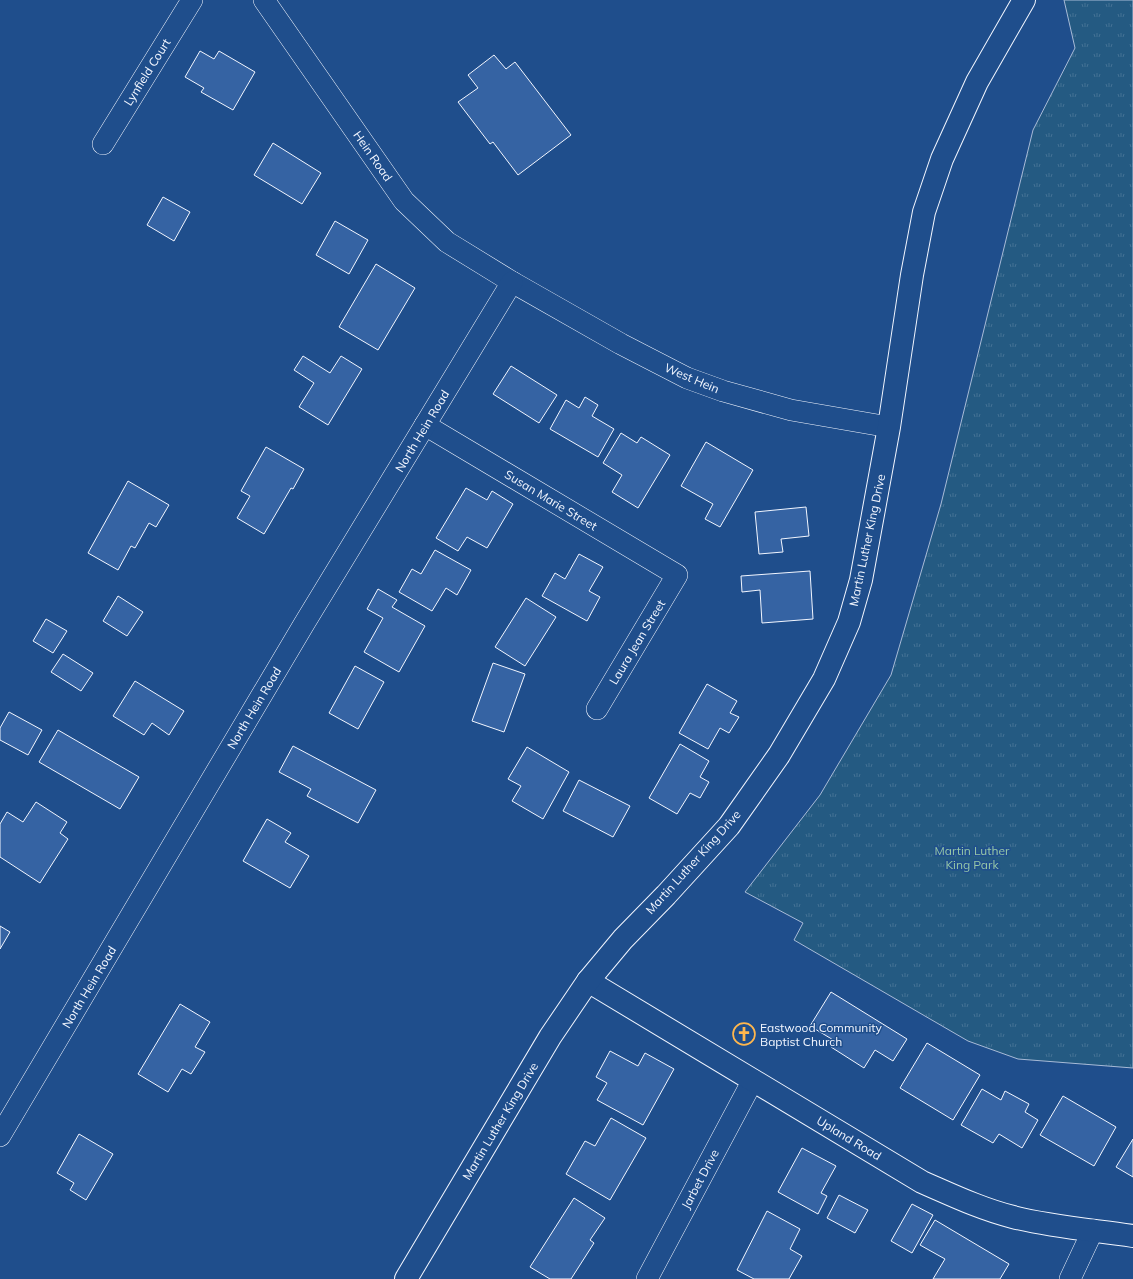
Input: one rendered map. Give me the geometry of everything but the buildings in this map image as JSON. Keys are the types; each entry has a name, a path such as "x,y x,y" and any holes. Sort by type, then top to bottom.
{"main road":[{"name":"Martin Luther King Drive","path":"406,1279 550,1037 588,981 623,939 666,895 729,826 779,755 824,679 849,622 861,580 889,427 912,275 924,212 942,159 976,82 1022,4"},
{"name":"Upland Road","path":"588,981 922,1182 967,1202 1012,1216 1053,1226 1133,1236"}],"street":[{"name":"Lynfield Court","path":"103,144 192,0"},
{"name":"Hein Road","path":"264,0 404,201 447,242 512,282"},
{"name":"North Hein Road","path":"0,1136 296,638 512,282"},
{"name":"West Hein","path":"512,282 621,344 687,378 723,391 791,410 889,427"},
{"name":"Susan Marie Street","path":"425,425 677,575"},
{"name":"Laura Jean Street","path":"597,709 677,575"},
{"name":"Jarbet Drive","path":"647,1279 753,1080"},
{"path":"1070,1279 1093,1230"}],"green space":[{"name":"Martin Luther King Park","path":"1064,0 1133,0 1133,1068 1018,1059 968,1041 794,940 803,923 745,892 820,795 891,675 941,504 1033,130 1075,48"}],"place":[{"name":"Eastwood Community Baptist Church","path":"744,1034"}]}
